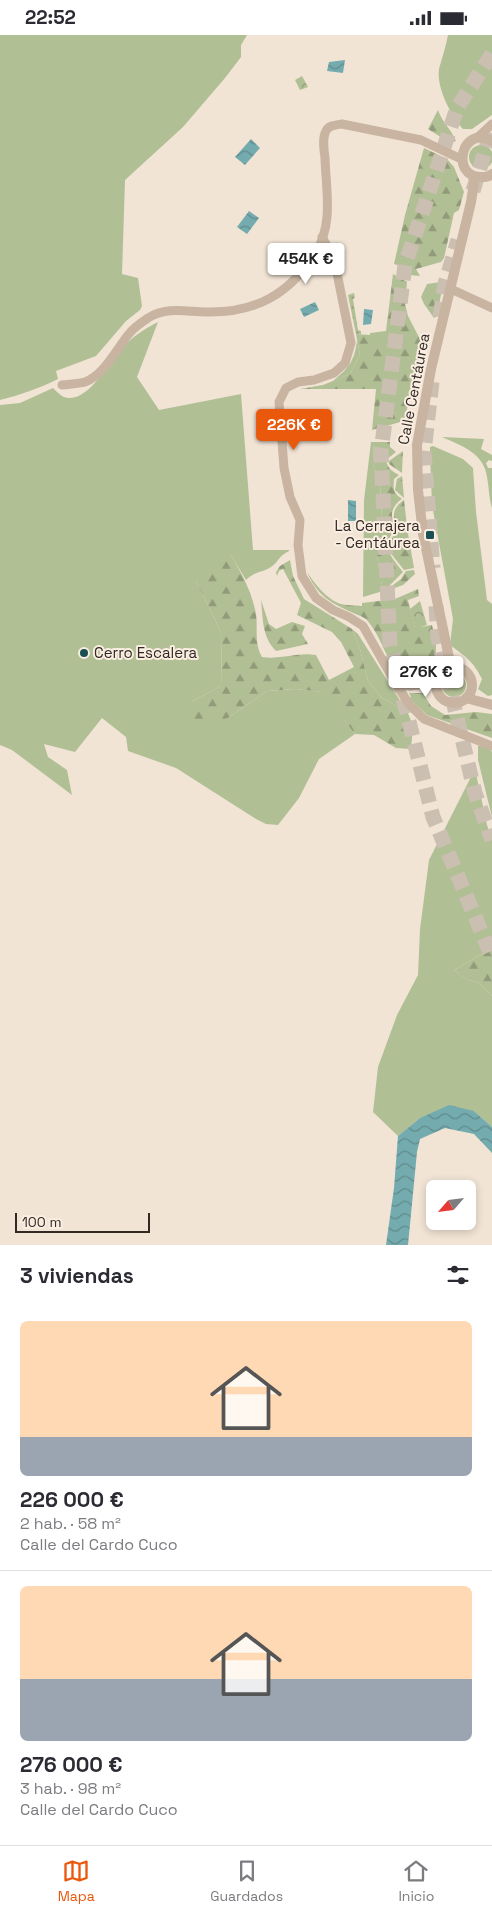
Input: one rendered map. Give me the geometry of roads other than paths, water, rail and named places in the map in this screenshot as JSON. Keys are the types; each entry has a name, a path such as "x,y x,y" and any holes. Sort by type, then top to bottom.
{"street":[{"path":"62,385 85,382 101,370 130,332 150,317 171,309 207,313 234,311 265,301 286,289 302,273 316,252 322,237 329,210 324,146 326,131 331,126 342,124 421,139 462,159"},
{"path":"492,125 466,145 462,151 462,159 466,170 475,177 488,177 492,174"},
{"path":"477,138 487,138 492,141"},
{"name":"Calle Centáurea","path":"451,667 423,534 418,490 417,445 431,369 471,202 475,177"},
{"path":"322,237 334,258 351,343 345,363 334,373 314,380 298,382 286,388 279,401 284,468 290,497 300,520 298,545 302,576 316,598 332,610 349,617 363,626 409,704 424,719 492,746"},
{"path":"451,289 492,308"},
{"path":"451,667 460,668 471,679 471,689 466,698 456,703 446,701 438,693 436,683 441,672 451,667"},
{"path":"396,684 410,687 436,683"},
{"path":"466,698 492,705"}],"water":[{"path":"345,60 343,73 327,71 329,62"},
{"path":"251,139 260,148 245,165 235,157"},
{"path":"249,211 259,218 247,234 237,227"},
{"path":"315,302 319,310 304,317 300,309"},
{"path":"364,309 373,310 371,324 363,325"},
{"path":"348,500 356,501 356,521 348,521"},
{"path":"449,1105 474,1111 492,1127 492,1153 474,1134 445,1128 420,1139 417,1152 408,1245 386,1245 394,1188 398,1136 420,1118"}],"tunnel":[{"path":"492,54 457,108 405,265 381,452 390,646 433,817 492,957"},
{"path":"473,191 492,128"},
{"path":"440,317 445,284 458,240"},
{"path":"432,382 424,452 433,568"},
{"path":"436,606 438,638 475,793 492,840"}],"place":[{"name":"La Cerrajera - Centáurea","path":"430,535"},
{"name":"Cerro Escalera","path":"84,653"}]}
